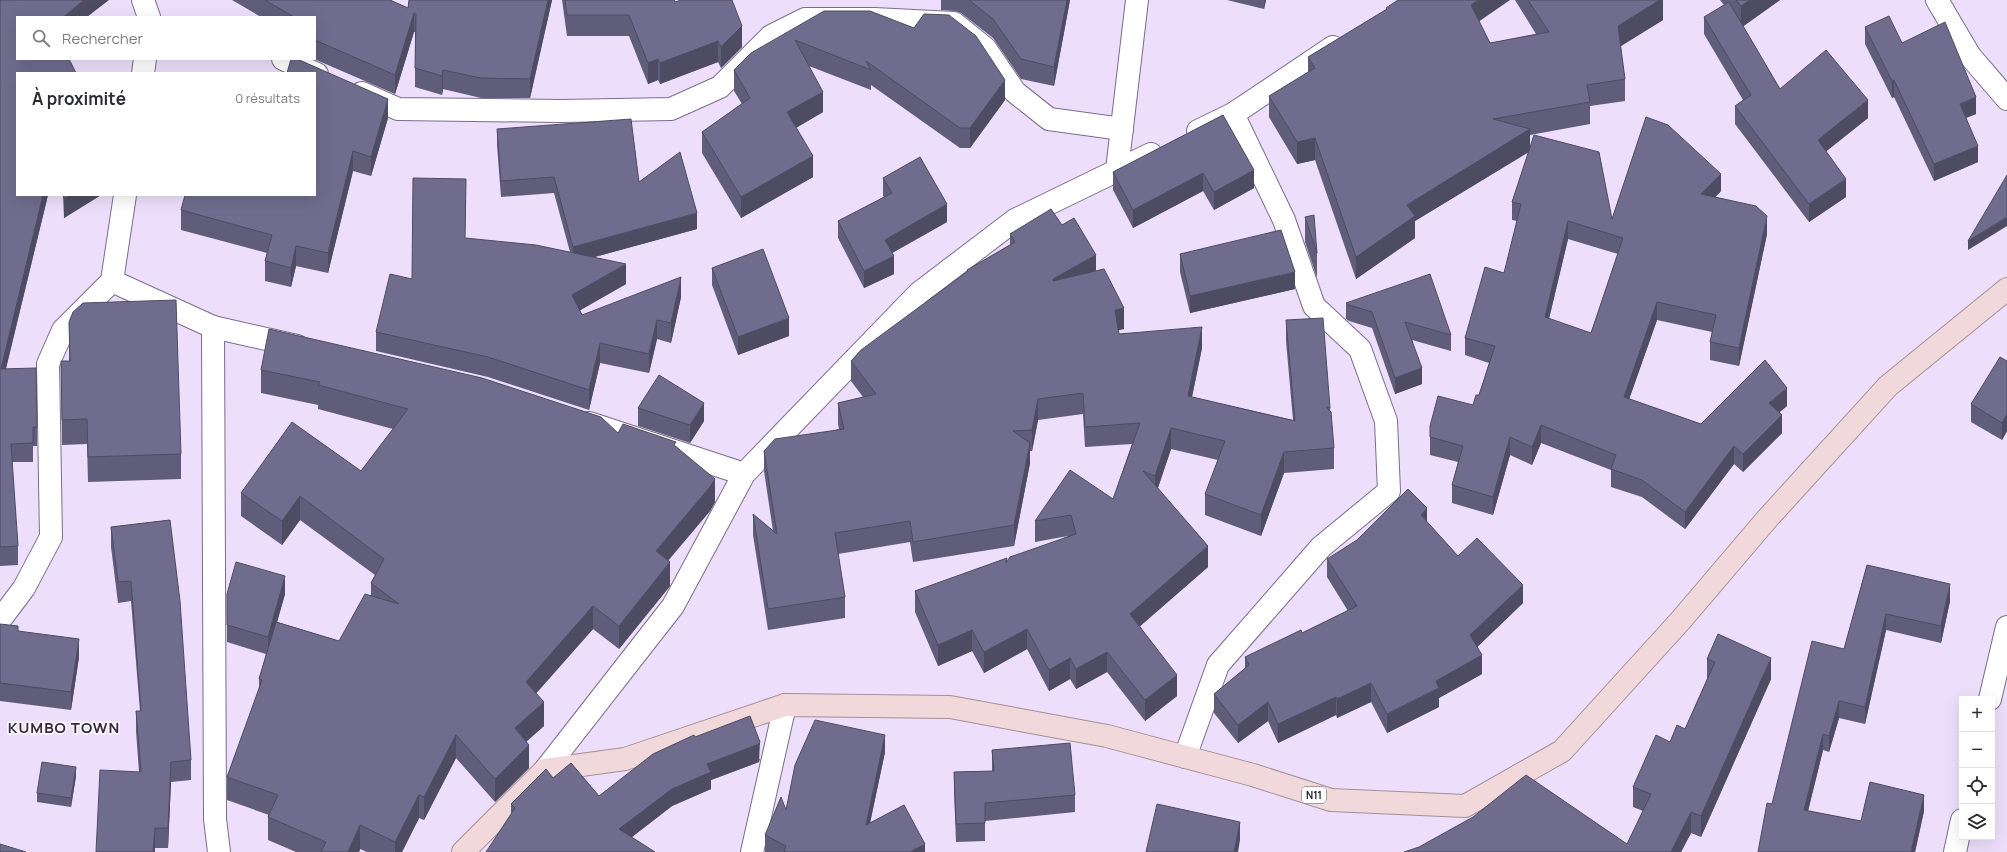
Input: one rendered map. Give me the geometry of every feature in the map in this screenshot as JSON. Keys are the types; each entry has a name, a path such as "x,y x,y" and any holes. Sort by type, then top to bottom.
{"highway":[{"name":"N11","path":"545,770 625,759 785,705 950,707 1108,736 1253,775 1331,800 1465,806 1562,751 1680,620 1767,519 1888,386 2007,289"},
{"path":"463,852 545,770"}],"street":[{"path":"142,0 149,16"},
{"path":"1117,170 1137,0"},
{"path":"1937,0 1970,56 2007,99"},
{"path":"316,73 398,109 561,111 672,109 720,87 771,36 805,19 874,19 954,23 985,48 1015,92 1049,119 1122,129"},
{"path":"545,770 673,606 744,474 919,293 1015,220 1233,114 1352,35"},
{"path":"143,72 145,60"},
{"path":"286,60 314,72"},
{"path":"1185,757 1218,665 1321,547 1388,492 1386,421 1360,349 1314,306 1284,220 1233,114"},
{"path":"0,620 24,588 51,538 48,364 63,330 112,281 125,196"},
{"path":"112,281 213,328 314,350"},
{"path":"213,328 215,811 219,852"},
{"path":"566,416 744,474"},
{"path":"1991,696 2007,627"},
{"path":"752,852 785,705"},
{"path":"1955,852 1959,834"}],"building":[{"path":"0,0 84,0 64,16 16,16 16,60 70,60 76,72 16,72 16,196 43,196 1,369 36,368 37,427 33,427 33,443 11,444 18,546 0,547"},
{"path":"265,0 390,0 408,8 409,0 548,0 530,79 481,78 443,70 442,76 415,68 416,14 414,13 395,75 316,40 316,16 292,16"},
{"path":"565,0 674,0 675,2 681,0 732,0 742,26 721,47 718,41 660,63 658,59 648,63 629,15 567,15"},
{"path":"969,0 1067,0 1054,67 1021,59 993,19"},
{"path":"1398,0 1478,0 1471,5 1490,43 1549,32 1528,0 1660,0 1618,26 1625,79 1587,85 1590,102 1493,119 1530,129 1407,205 1415,216 1356,257 1315,138 1297,142 1269,96 1315,68 1308,57 1387,9 1386,8"},
{"path":"1736,0 1750,0 1741,6"},
{"path":"1729,2 1780,89 1826,50 1868,100 1818,140 1846,179 1809,204 1735,106 1751,95 1704,17"},
{"path":"824,11 870,11 914,28 924,14 949,15 976,36 1005,80 970,128 960,128 866,61 871,70 795,40 823,92 787,112 813,156 741,197 702,132 750,98 734,70 751,53"},
{"path":"1889,16 1902,43 1945,22 1976,97 1960,104 1978,146 1934,164 1894,80 1892,81 1865,27"},
{"path":"291,60 299,60 388,99 371,157 353,151 328,253 296,246 291,268 265,261 272,235 181,210 185,196 316,196 316,72 287,72"},
{"path":"1223,115 1254,170 1214,192 1203,173 1133,210 1113,172"},
{"path":"1646,117 1668,125 1721,174 1701,194 1756,206 1767,216 1739,348 1710,342 1716,315 1657,302 1624,397 1701,424 1765,360 1787,388 1769,403 1782,415 1743,454 1734,446 1685,512 1642,480 1611,469 1616,455 1541,425 1532,447 1510,437 1493,497 1452,485 1463,446 1430,437 1430,426 1438,396 1473,405 1476,395 1479,395 1495,346 1465,338 1485,267 1504,273 1521,204 1512,202 1534,135 1599,152 1612,219","holes":["1568,221 1623,238 1591,333 1545,317"]},
{"path":"631,119 639,182 680,152 697,213 573,247 554,177 501,181 497,129"},
{"path":"920,157 947,204 885,240 894,256 864,271 838,221 892,193 883,178"},
{"path":"2007,175 2007,217 1968,241"},
{"path":"413,178 466,179 465,238 536,245 626,264 572,295 582,315 681,277 671,323 657,320 649,354 600,343 589,390 488,357 376,332 390,274 412,279"},
{"path":"1051,209 1062,225 1074,218 1096,255 1053,279 1053,281 1104,269 1124,308 1115,310 1119,334 1202,327 1188,396 1295,421 1286,320 1323,318 1330,408 1326,407 1331,412 1334,448 1284,452 1261,515 1205,494 1225,441 1171,428 1155,476 1143,471 1208,546 1130,614 1177,675 1145,700 1107,652 1076,669 1070,658 1049,670 1027,629 984,652 972,630 938,645 915,591 1007,558 1006,563 1010,557 1076,534 1071,515 1035,521 1070,470 1113,499 1140,423 1085,427 1083,393 1038,399 1032,430 1013,431 1030,443 1014,525 913,542 910,521 835,533 845,597 768,609 753,514 777,534 764,451 775,439 844,429 838,403 876,394 851,361 861,350 968,271 967,270 1015,242 1010,234"},
{"path":"1314,215 1317,253 1305,217"},
{"path":"1281,230 1295,272 1190,296 1180,254"},
{"path":"763,249 789,318 738,337 712,268"},
{"path":"1430,274 1451,335 1405,322 1422,368 1395,378 1372,312 1346,303"},
{"path":"176,300 181,454 88,457 87,419 62,420 61,361 70,361 69,322 73,312 83,303"},
{"path":"269,329 482,378 601,417 618,433 623,424 676,442 674,445 715,479 710,487 656,551 670,562 619,626 593,606 526,682 544,702 515,728 529,745 495,779 456,735 424,797 419,795 395,842 360,825 348,852 321,852 326,842 268,817 278,795 227,777 262,680 259,679 276,622 339,641 365,594 399,604 371,583 384,559 300,496 282,521 241,493 292,422 361,471 408,409 318,385 320,382 261,370"},
{"path":"2000,357 2007,361 2007,414 2002,423 1971,404"},
{"path":"659,375 704,403 690,425 638,408"},
{"path":"1408,489 1427,508 1421,515 1458,556 1477,538 1523,585 1470,635 1482,655 1436,681 1439,688 1387,714 1371,683 1337,699 1336,697 1278,724 1268,702 1238,725 1214,694 1249,665 1245,657 1301,630 1302,633 1357,606 1327,559 1357,540"},
{"path":"170,520 180,601 191,760 171,762 168,828 155,828 153,852 96,852 100,770 141,772 136,711 141,711 131,581 118,582 111,527"},
{"path":"236,562 285,576 268,637 227,625 227,594"},
{"path":"1867,565 1950,584 1941,626 1886,614 1865,707 1839,701 1829,736 1823,734 1804,810 1861,821 1870,782 1924,795 1911,852 1758,852 1767,803 1772,804 1812,641 1844,649"},
{"path":"0,624 18,626 18,631 79,639 71,692 0,683"},
{"path":"1718,634 1771,658 1701,816 1691,812 1671,852 1404,852 1419,847 1473,817 1526,775 1627,844 1651,794 1633,787 1656,735 1670,742 1677,725 1685,729 1715,662 1707,659"},
{"path":"750,716 760,742 759,744 707,764 711,772 672,789 619,829 655,852 486,852 515,808 511,804 546,769 553,778 571,763 599,796 653,754 694,735 695,737"},
{"path":"815,720 885,735 866,825 904,805 925,844 910,852 784,852 786,846 765,835 781,797 786,810 795,765"},
{"path":"1070,743 1075,795 985,803 985,823 956,824 954,772 994,771 992,750"},
{"path":"42,762 76,767 71,798 37,793"},
{"path":"1157,804 1240,822 1234,852 1146,852"},
{"path":"0,844 26,852 0,852"}],"district":[{"name":"KUMBO TOWN","path":"64,728"}]}
